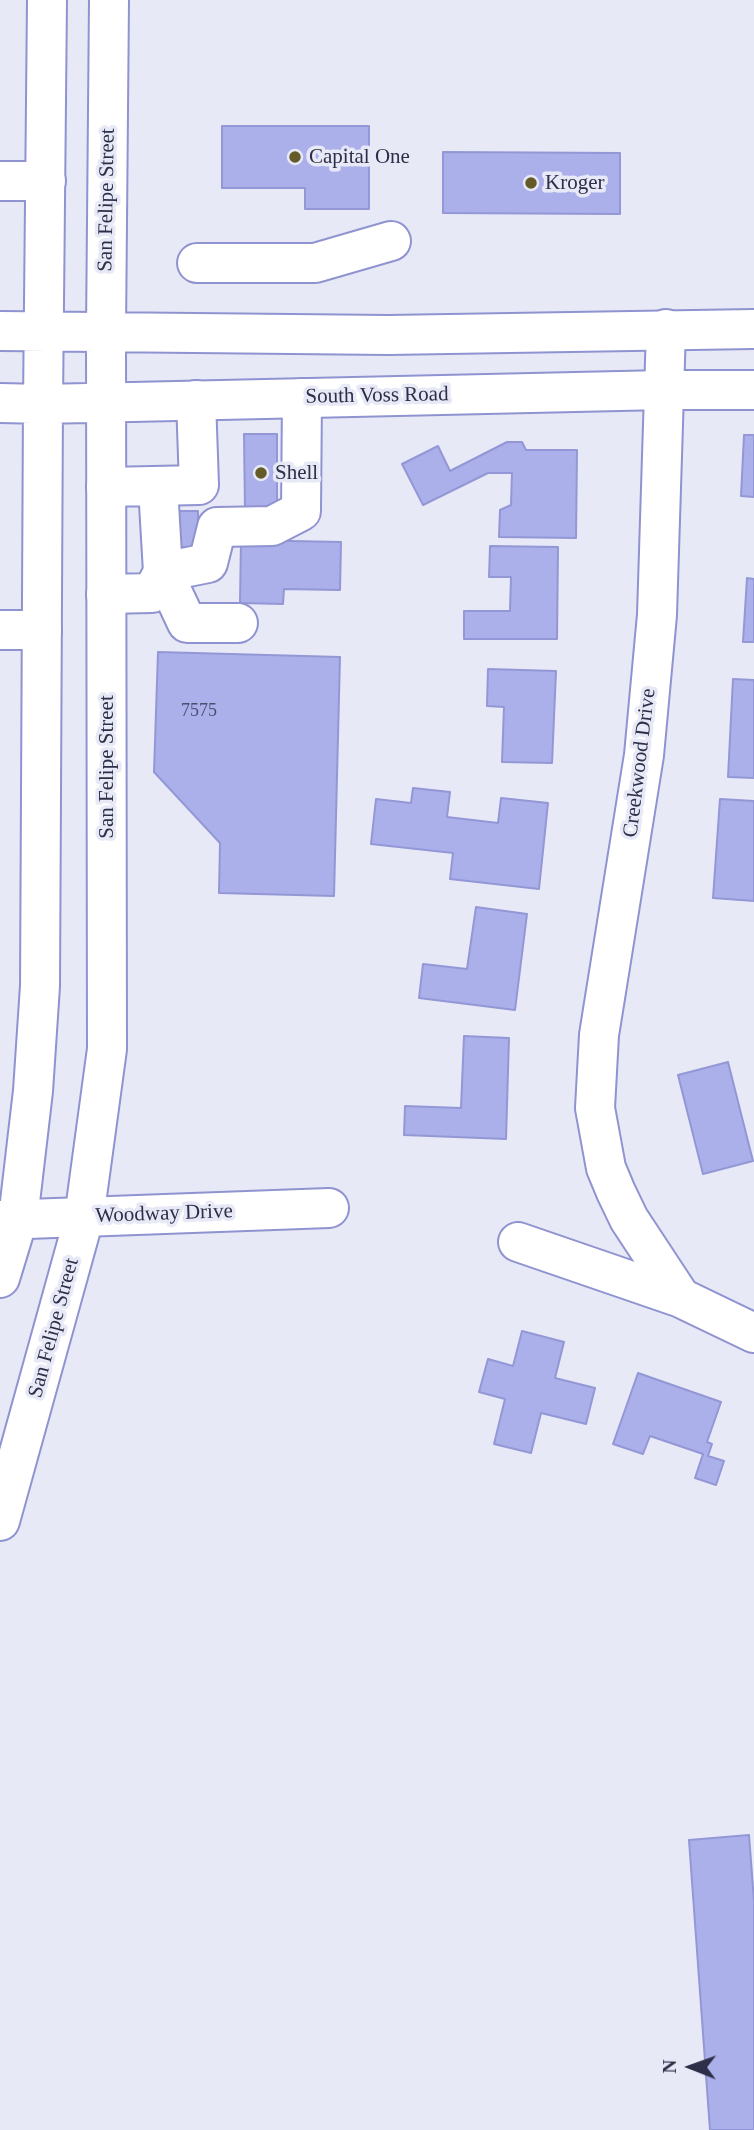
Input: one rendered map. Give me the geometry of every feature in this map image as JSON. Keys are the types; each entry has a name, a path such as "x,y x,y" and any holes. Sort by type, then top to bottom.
{"main road":[{"path":"0,1278 33,1091 40,986 47,0"},
{"name":"San Felipe Street","path":"0,1521 84,1218 107,1049 106,332 109,0"},
{"path":"0,181 46,181"},
{"path":"197,263 315,263 391,241"},
{"name":"Creekwood Drive","path":"666,329 657,615 644,755 598,1035 595,1108 606,1168 616,1192 629,1219 681,1298"},
{"path":"0,331 388,335 754,329"},
{"name":"South Voss Road","path":"0,402 43,404 754,390"},
{"path":"217,527 272,526 301,511 302,398"},
{"path":"163,572 208,563 217,527 199,485 196,400"},
{"path":"106,487 199,485"},
{"path":"158,487 163,572 187,623 238,623"},
{"path":"106,594 152,593 163,572"},
{"path":"0,631 42,630"},
{"path":"585,1264 604,1237 616,1192"},
{"name":"Woodway Drive","path":"9,1220 329,1208"},
{"path":"518,1242 681,1298 754,1333"}],"building":[{"name":"Capital One","path":"222,126 369,126 369,209 305,209 305,188 222,188"},
{"name":"Kroger","path":"443,152 620,153 620,214 443,213"},
{"name":"Shell","path":"244,434 277,434 277,511 245,512"},
{"path":"744,435 754,435 754,497 741,496"},
{"path":"507,442 522,442 526,450 577,450 576,538 499,537 500,510 511,505 512,473 488,473 423,505 402,464 438,446 450,471"},
{"path":"169,511 198,511 198,547 168,547"},
{"path":"241,540 341,542 340,590 284,589 283,604 240,603"},
{"path":"490,546 558,547 557,639 464,639 464,611 510,611 511,577 489,577"},
{"path":"747,578 754,579 754,642 743,642"},
{"path":"158,652 340,657 334,896 219,893 220,843 154,772"},
{"path":"488,669 556,671 552,763 502,762 504,707 487,706"},
{"path":"733,679 754,680 754,778 728,777"},
{"path":"413,788 450,792 447,817 498,823 501,798 548,803 539,889 450,879 453,853 371,844 376,799 411,803"},
{"path":"720,799 754,801 754,901 713,898"},
{"path":"476,907 527,914 515,1010 419,998 423,964 467,969"},
{"path":"464,1036 509,1038 506,1139 404,1135 405,1106 461,1108"},
{"path":"728,1062 753,1161 703,1174 678,1075"},
{"path":"522,1331 564,1342 555,1378 595,1388 586,1424 541,1413 531,1453 494,1444 505,1399 479,1392 488,1359 513,1366"},
{"path":"638,1373 721,1402 707,1442 712,1444 708,1456 724,1461 716,1485 695,1478 703,1454 650,1436 643,1454 613,1444"},
{"path":"749,1835 754,1901 754,2130 710,2130 689,1840"}],"place":[{"name":"Capital One","path":"295,157"},
{"name":"Kroger","path":"531,183"},
{"name":"Shell","path":"261,473"}]}
